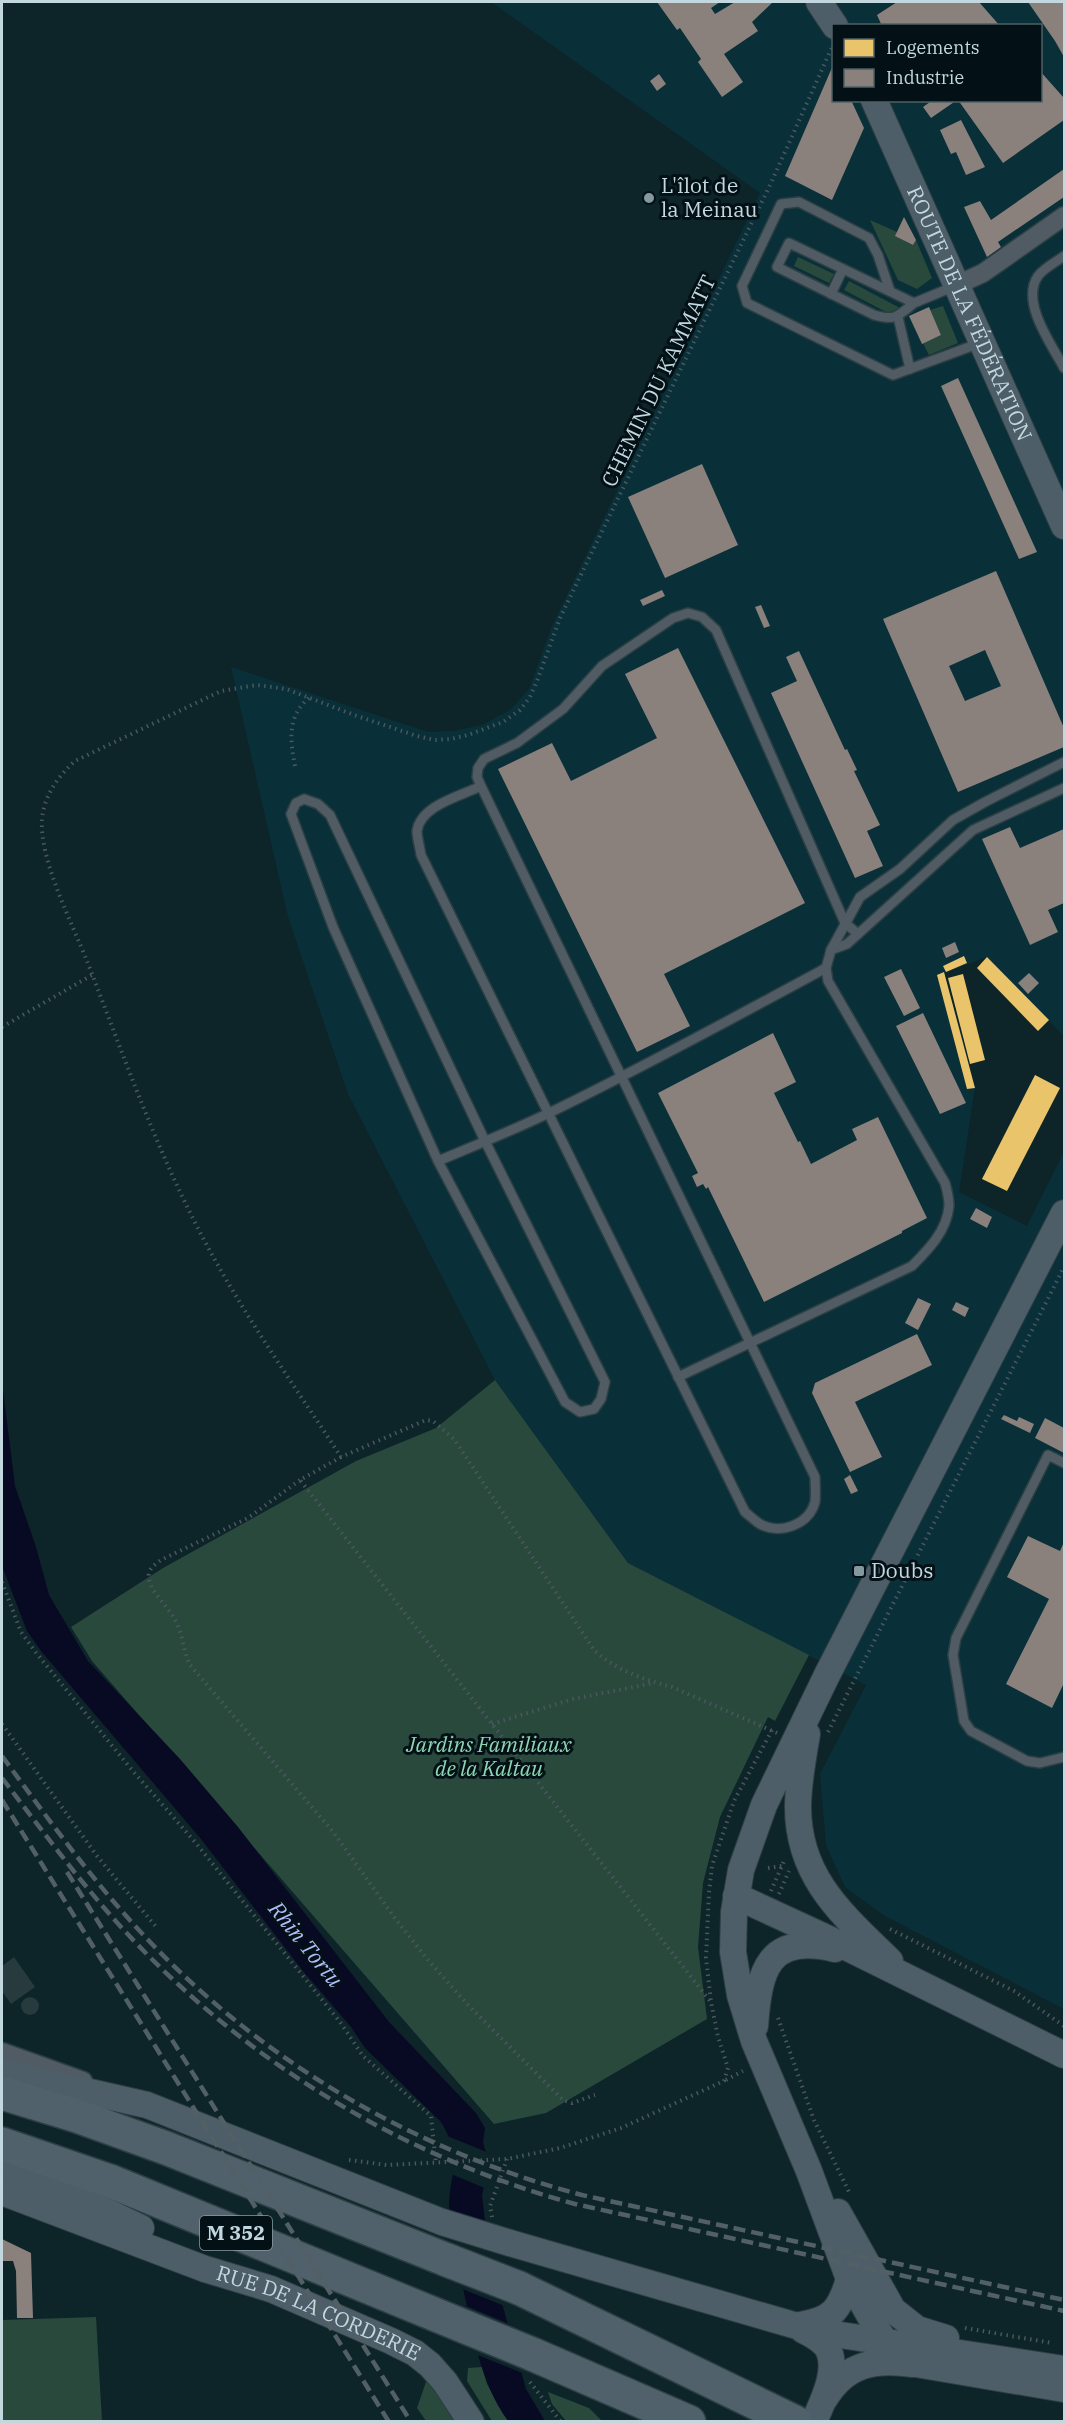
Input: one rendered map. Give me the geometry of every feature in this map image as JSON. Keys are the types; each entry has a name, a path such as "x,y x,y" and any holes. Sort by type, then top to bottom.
{"highway":[{"name":"M 352","path":"6,2089 166,2148 519,2288 806,2417"},
{"name":"M 352","path":"2,2144 110,2181 689,2421"}],"street":[{"path":"819,2 834,24"},
{"name":"ROUTE DE LA FÉDÉRATION","path":"875,102 1065,526"},
{"path":"957,285 983,273 1065,216"},
{"path":"916,2364 884,2341 849,2279 809,2171 754,2041 740,1995 733,1952 736,1896 741,1870 756,1825 811,1710 1065,1213"},
{"path":"811,1710 798,1806 800,1840 805,1856 811,1871 832,1902 908,1978"},
{"path":"736,1896 1065,2055"},
{"path":"754,2041 757,2001 763,1972 773,1957 792,1947 813,1945 837,1949 908,1978"},
{"path":"2,2052 147,2105 442,2222 510,2243 797,2326 834,2334 1065,2370"},
{"path":"6,2089 147,2105"},
{"path":"2,2166 60,2189 271,2289"},
{"path":"809,2171 832,2200 892,2310 904,2321 932,2335 1059,2351"},
{"name":"RUE DE LA CORDERIE","path":"2,2192 205,2269 271,2289 415,2353 445,2382 471,2421"},
{"path":"797,2326 820,2322 831,2315 845,2294 849,2279"},
{"path":"797,2326 823,2342 829,2351 831,2371 806,2417"},
{"path":"806,2417 836,2384 859,2367 869,2363 889,2361 916,2364 1065,2389"}],"lane":[{"path":"890,291 878,255 869,238 799,202 782,204 742,286 747,303 893,375 982,342"},
{"path":"914,303 789,243 777,267 874,315 888,319 898,317 914,303 957,285"},
{"path":"1065,256 1039,274 1033,286 1032,301 1039,322 1065,368"},
{"path":"831,294 843,269"},
{"path":"898,317 910,369"},
{"path":"482,786 431,809 423,818 417,832 421,855 745,1512 760,1524 775,1529 789,1528 804,1519 815,1503 815,1477 482,786 477,777 478,768 484,759 517,743 563,709 602,666 673,618 688,613 702,617 716,630 845,923 858,934"},
{"path":"678,1377 912,1266 933,1244 944,1225 949,1206 945,1183 828,981 826,968 831,950 860,897 900,869 953,820 1065,762"},
{"path":"831,950 847,944 973,830 1065,788"},
{"path":"304,799 318,804 330,815 484,1141 605,1382 601,1399 594,1409 580,1412 565,1402 438,1161 333,927 291,814 296,803 304,799"},
{"path":"438,1161 548,1113 622,1077 826,968"},
{"path":"1065,1463 1048,1455 956,1638 953,1655 964,1721 971,1731 1027,1761 1040,1763 1065,1756"}],"path":[{"name":"CHEMIN DU KAMMATT","path":"309,698 384,726 435,740 468,735 503,722 520,710 530,697 560,618 771,183 832,49"},
{"path":"296,766 291,743 293,720 299,706 309,698 286,689 257,685 221,691 90,752 62,772 51,790 43,810 42,822 48,861 124,1062 201,1234 268,1346 341,1457"},
{"path":"2,1027 92,975"},
{"path":"824,1742 1065,1267"},
{"path":"595,2095 573,2103 562,2100 466,2003 394,1917 334,1833 190,1665 184,1653 180,1630 151,1585 148,1577 150,1571 161,1560 248,1518 300,1480 341,1457 426,1420 433,1421 454,1439 594,1650 603,1659 654,1683 672,1687 763,1727"},
{"path":"300,1480 447,1670 711,2002"},
{"path":"2,1582 21,1632 37,1654 132,1770 195,1842 340,2022 363,2056 431,2116 436,2164 507,2159 560,2148 621,2128 720,2084 726,2078 728,2068 718,2037 706,1958 708,1893 712,1866 734,1801 771,1730"},
{"path":"492,1724 573,1699 654,1683"},
{"path":"2,1724 98,1856 157,1928"},
{"path":"768,1868 791,1864"},
{"path":"885,1926 1014,1991 1065,2026"},
{"path":"775,2008 814,2120 852,2199"},
{"path":"954,2326 1059,2351"}],"shaded area":[{"path":"491,2 1064,2 1064,1036 987,957 944,973 975,1088 959,1192 1027,1226 1064,1152 1064,2009 885,1916 845,1887 826,1845 820,1774 866,1685 628,1563 495,1380 348,1094 288,917 231,667 428,732 453,731 482,725 510,710 529,689 552,626 760,193"}],"green space":[{"path":"870,220 897,232 896,236 913,245 916,240 932,278 917,289 898,280"},
{"path":"798,257 834,274 829,283 794,266"},
{"path":"849,281 900,308 888,313 844,290"},
{"path":"943,306 958,343 929,355 923,343 941,335 930,310"},
{"name":"Jardins Familiaux de la Kaltau","path":"495,1380 628,1563 809,1655 775,1721 768,1717 720,1817 703,1883 698,1947 707,2019 546,2113 494,2124 92,1661 71,1627 163,1568 356,1461 436,1428"},
{"path":"96,2317 102,2421 2,2421 2,2320"},
{"path":"482,2367 487,2384 508,2421 492,2421 467,2381 468,2368"},
{"path":"427,2379 444,2399 458,2421 426,2421 417,2408"},
{"path":"548,2392 589,2408 602,2421 566,2421 552,2404"}],"water":[{"name":"Rhin Tortu","path":"2,1382 15,1486 36,1547 49,1595 88,1661 180,1759 238,1827 389,2022 476,2113 485,2128 483,2142 489,2164 482,2195 489,2257 526,2389 545,2421 508,2421 498,2406 484,2374 474,2340 452,2237 449,2206 454,2156 448,2135 441,2122 365,2048 351,2027 303,1971 201,1839 41,1651 27,1631 2,1566"}],"pier":[{"path":"445,2135 489,2153 492,2164 487,2189 451,2174 453,2163"},
{"path":"447,2212 488,2225 492,2256 507,2307 460,2288 451,2249"},
{"path":"464,2305 512,2325 525,2374 475,2354"}],"building: Logements":[{"path":"964,956 967,963 946,972 943,966"},
{"path":"987,957 1049,1020 1038,1031 977,968"},
{"path":"944,972 975,1088 967,1089 937,975"},
{"path":"963,974 985,1060 970,1064 948,978"},
{"path":"1035,1075 1060,1088 1007,1191 982,1179"}],"building: Industrie":[{"path":"657,2 720,2 711,8 715,14 735,2 773,2 752,22 758,31 724,54 743,82 722,97 698,62 701,59 680,28 677,30"},
{"path":"897,2 979,2 998,24 881,24 877,15"},
{"path":"1028,2 1064,2 1064,57 1055,41"},
{"path":"832,68 832,102 852,102 864,128 832,200 785,176"},
{"path":"1042,73 1064,98 1064,120 1003,163 959,102 1042,102"},
{"path":"659,74 666,84 657,91 650,81"},
{"path":"930,102 954,102 931,118 923,107"},
{"path":"961,120 985,167 966,175 956,152 951,154 940,130"},
{"path":"1064,169 1064,197 998,242 1001,247 987,257 964,207 980,201 991,220"},
{"path":"904,217 916,240 913,245 895,236"},
{"path":"929,307 941,335 922,344 909,316"},
{"path":"958,378 1037,552 1019,559 941,386"},
{"path":"702,464 738,545 665,578 628,497"},
{"path":"996,571 1064,728 1064,747 958,792 883,619","holes":["985,650 1001,686 965,701 949,666"]},
{"path":"662,590 665,596 643,606 640,600"},
{"path":"761,605 770,626 764,628 755,607"},
{"path":"678,648 805,903 664,974 690,1026 637,1052 498,769 552,743 571,781 657,738 625,674"},
{"path":"799,651 845,750 847,749 857,770 854,771 880,825 867,831 883,866 855,878 771,693 797,681 786,657"},
{"path":"1010,827 1020,848 1064,829 1064,903 1048,910 1058,932 1030,945 982,839"},
{"path":"955,942 959,952 946,958 942,948"},
{"path":"901,969 920,1008 904,1016 884,977"},
{"path":"1029,973 1039,983 1028,994 1018,983"},
{"path":"923,1013 966,1103 940,1114 896,1026"},
{"path":"773,1033 796,1082 774,1093 811,1164 857,1140 852,1129 878,1117 927,1218 902,1233 764,1302 708,1187 706,1189 703,1184 697,1187 692,1176 698,1173 658,1093"},
{"path":"976,1208 992,1217 987,1228 970,1219"},
{"path":"918,1298 931,1304 918,1330 905,1323"},
{"path":"956,1302 969,1308 965,1317 952,1310"},
{"path":"917,1334 932,1365 855,1402 882,1457 850,1472 812,1393 815,1383"},
{"path":"1004,1415 1017,1421 1019,1417 1034,1424 1030,1433 1001,1419"},
{"path":"1045,1418 1064,1428 1064,1453 1035,1438"},
{"path":"850,1475 858,1491 851,1494 844,1479"},
{"path":"1028,1536 1060,1551 1064,1542 1064,1683 1052,1708 1006,1684 1049,1599 1007,1577"},
{"path":"2,2239 31,2253 33,2318 17,2318 16,2271 13,2261 2,2261"}],"building: Autres":[{"path":"14,1957 35,1987 11,2004 2,1991 2,1966"},
{"path":"30,1997 36,2000 39,2006 36,2012 30,2015 24,2012 21,2006 24,2000"}],"railway":[{"path":"2,1756 74,1852 131,1922 197,1988 246,2029 296,2066 405,2129 462,2155 522,2177 582,2195 1064,2300"},
{"path":"2,1778 100,1904 183,1989 284,2069 338,2104 394,2134 453,2162 513,2185 575,2204 1064,2311"},
{"path":"2,1800 389,2422"},
{"path":"67,1872 411,2422"}],"place":[{"name":"L'îlot de la Meinau","path":"649,198"},
{"name":"Doubs","path":"859,1571"}]}
